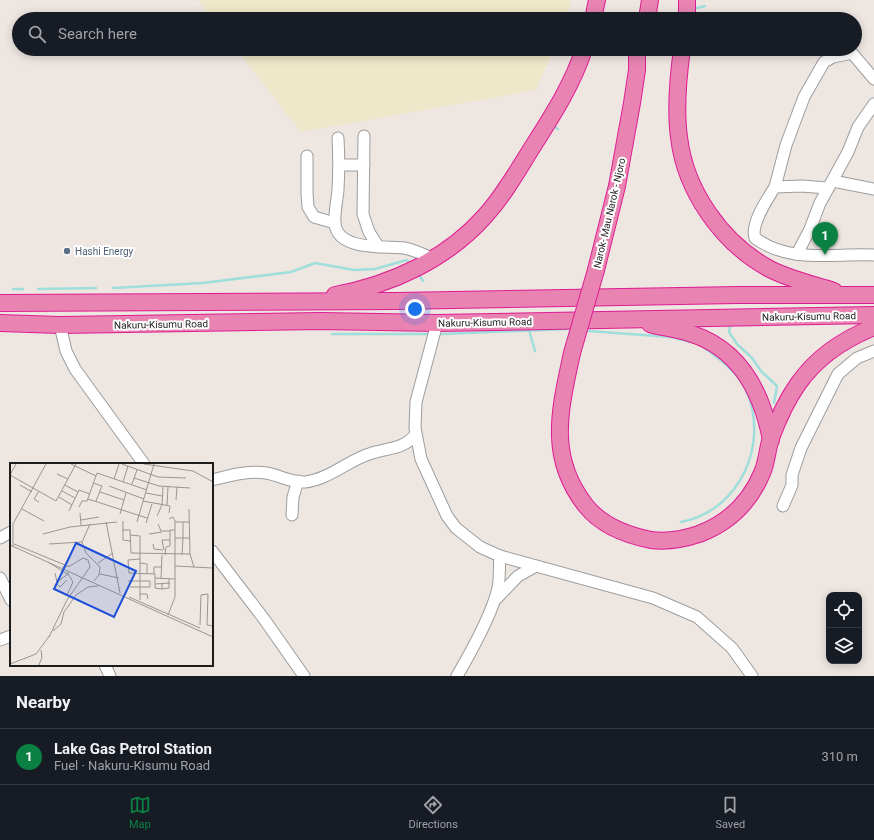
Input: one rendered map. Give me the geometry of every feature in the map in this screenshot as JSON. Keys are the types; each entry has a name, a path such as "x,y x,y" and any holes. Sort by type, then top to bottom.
{"highway":[{"path":"594,12 597,0"},
{"path":"641,12 642,0"},
{"path":"648,12 650,0"},
{"path":"687,0 687,12"},
{"path":"298,301 340,294 382,283 404,274 433,259 454,245 497,201 565,94 581,56"},
{"name":"Narok- Mau Narok - Njoro","path":"637,56 637,70"},
{"name":"Narok- Mau Narok - Njoro","path":"640,56 617,186 596,270 572,353 559,421 559,436 563,461 573,488 587,507 597,517 619,531 629,535 657,541 672,540 705,532 725,521 743,505 751,495 762,473 771,440 782,410 798,383 831,350 874,327"},
{"path":"681,56 677,99 678,136 693,187 706,209 728,237 756,261 788,277 850,296"},
{"name":"Nakuru-Kisumu Road","path":"0,303 396,301 738,295 874,295"},
{"name":"Nakuru-Kisumu Road","path":"0,323 60,325 321,322 437,323 874,315"},
{"path":"635,319 692,334 711,343 731,356 740,364 754,387 766,418 771,440"}],"street":[{"path":"838,56 824,62 804,97 786,145 775,187 761,209 754,235 755,238 782,252 797,254 874,255"},
{"path":"855,56 874,79"},
{"path":"797,254 830,185 848,152 858,127 874,104"},
{"path":"364,136 363,214 369,232 378,246"},
{"path":"338,138 340,165 335,223 339,235 347,241 417,251 433,259"},
{"path":"307,156 308,207 314,216 335,223"},
{"path":"340,165 364,165"},
{"path":"775,187 830,185 874,189"},
{"path":"437,323 416,402 416,435 421,459 447,516 456,528 480,547 500,556 653,598 697,617 732,648 752,676"},
{"path":"60,325 66,351 75,369 143,463"},
{"path":"783,506 792,485 792,475 801,448 838,374 857,358 874,351"},
{"path":"213,480 265,472 298,481 316,479 372,453 404,445 410,442 416,435"},
{"path":"292,515 293,497 298,481"},
{"path":"0,538 10,533"},
{"path":"213,552 264,619 304,676"},
{"path":"457,676 467,660 492,604 498,587 500,556"},
{"path":"492,604 507,586 518,576 536,566"},
{"path":"0,578 10,598"},
{"path":"0,640 10,636"},
{"path":"105,666 110,676"}],"shaded area":[{"path":"198,0 571,0 568,12 207,12"},
{"path":"241,56 551,56 536,90 301,132"}],"waterway":[{"path":"697,8 705,6"},
{"path":"113,288 203,283 291,272 315,263 354,270 375,269 407,260 410,264"},
{"path":"419,275 423,281"},
{"path":"38,289 96,288"},
{"path":"13,289 23,289"},
{"path":"730,326 729,332 737,344 752,358 761,371 777,386 774,403"},
{"path":"442,334 568,329"},
{"path":"529,330 535,351"},
{"path":"588,331 671,337 691,342"},
{"path":"332,334 428,334"},
{"path":"681,522 702,515 719,504 734,489 745,472 752,452 754,431 753,410 746,390 742,383 726,365 700,345"}],"place":[{"name":"Hashi Energy","path":"67,251"},
{"name":"Lake Gas Petrol Station","path":"825,255"}]}
